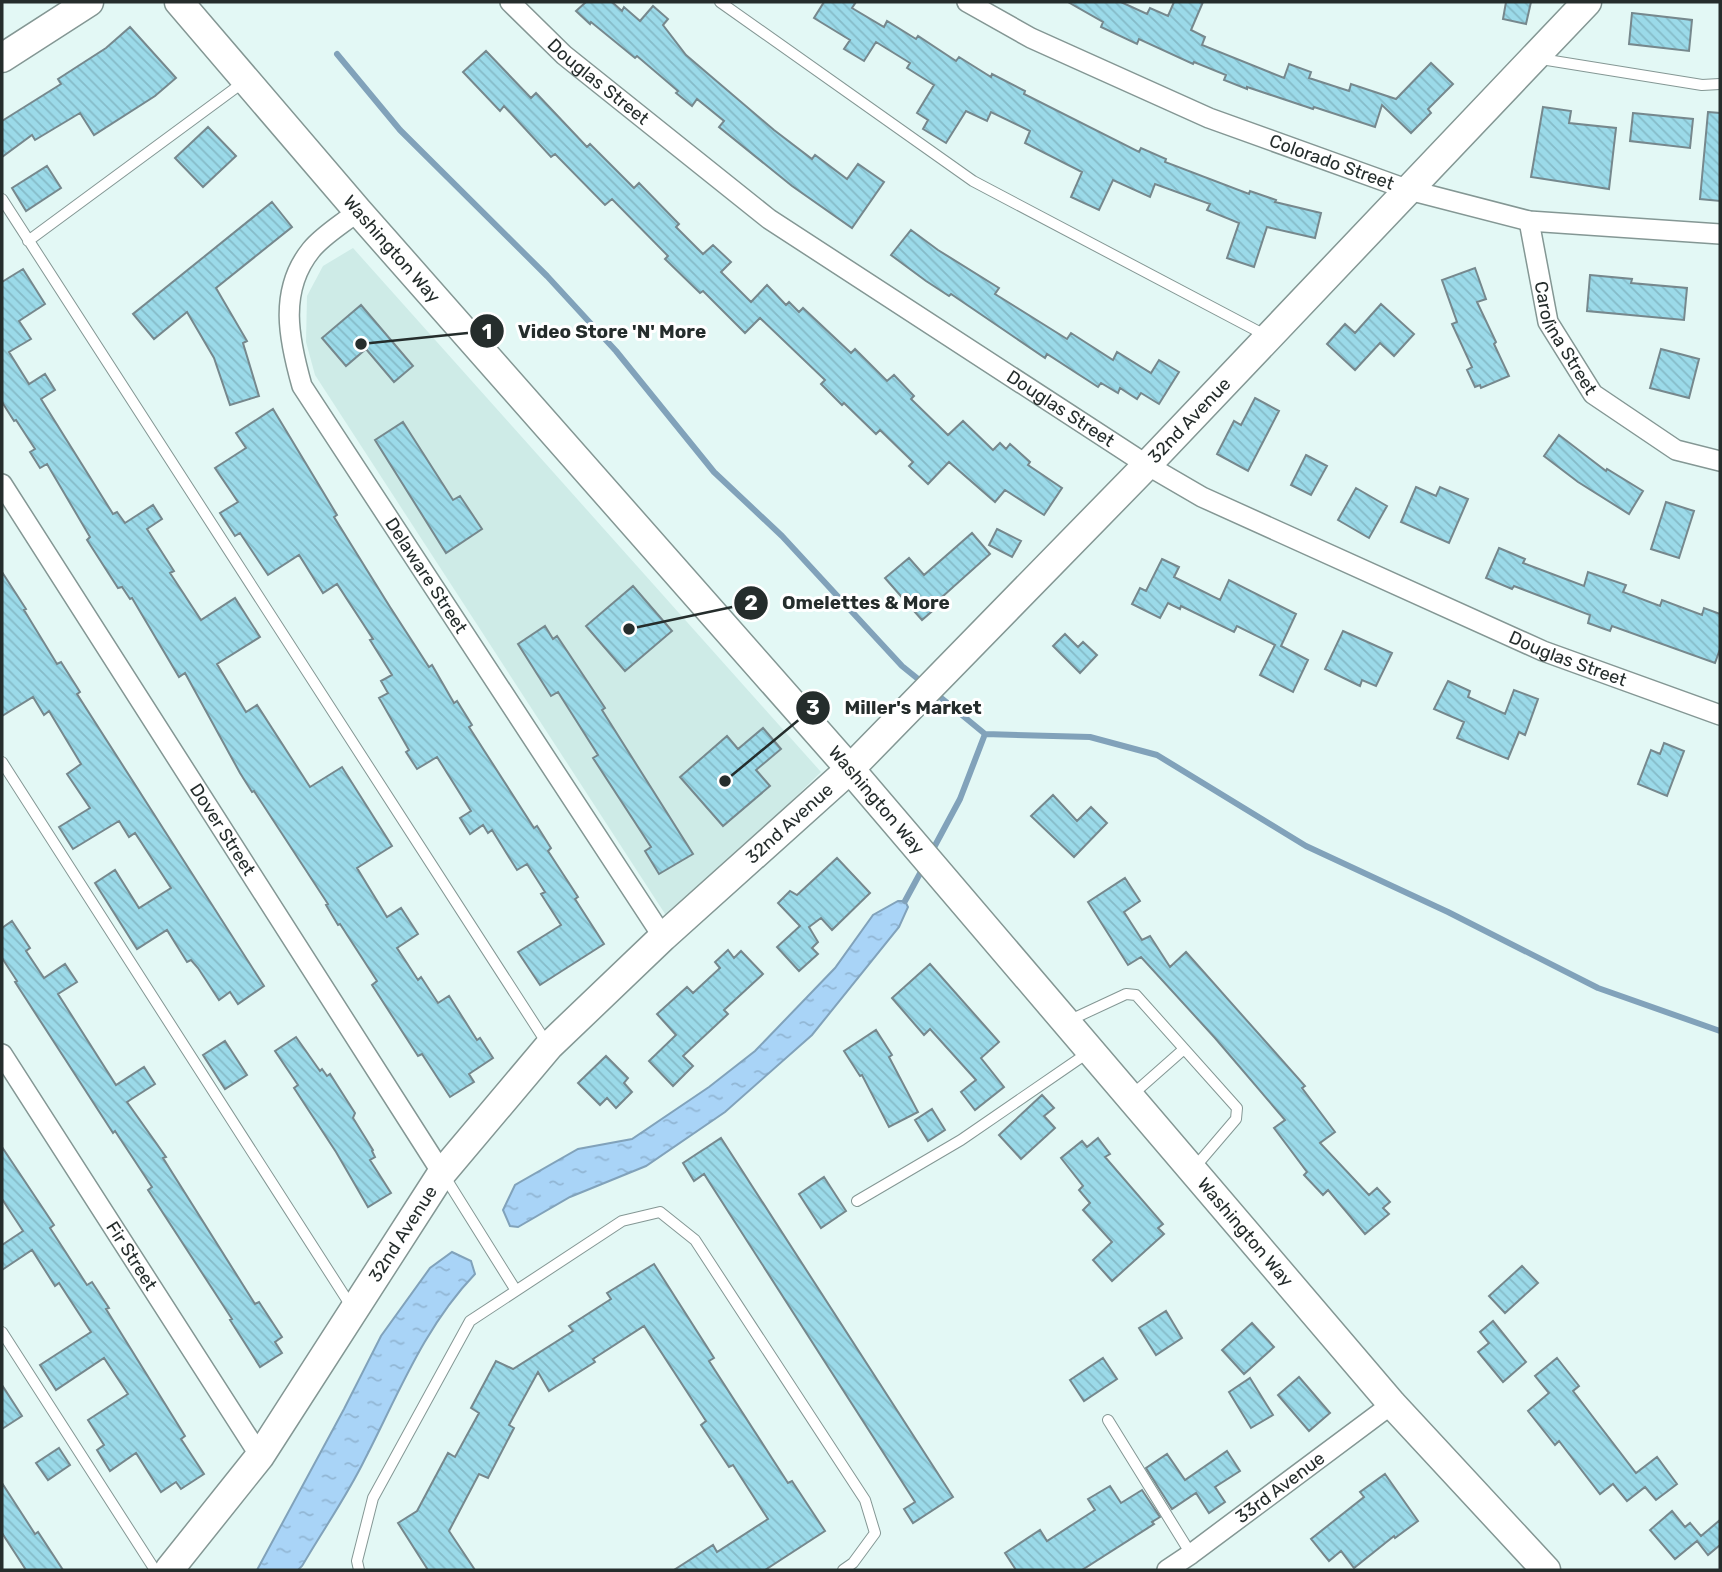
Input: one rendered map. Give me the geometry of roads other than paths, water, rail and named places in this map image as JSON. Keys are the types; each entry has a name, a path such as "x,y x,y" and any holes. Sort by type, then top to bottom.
{"street":[{"path":"2,58 89,2"},
{"name":"Washington Way","path":"179,2 358,211 850,769 1392,1404 1546,1570"},
{"name":"Douglas Street","path":"510,2 564,55 769,219 1147,465 1202,497 1543,651 1720,715"},
{"name":"Colorado Street","path":"967,2 1031,38 1209,118 1409,190 1528,221 1720,234"},
{"name":"32nd Avenue","path":"169,1570 260,1456 442,1173 549,1046 663,937 850,769 1147,465 1587,2"},
{"name":"Delaware Street","path":"358,211 312,249 292,285 288,318 292,353 302,386 663,937"},
{"name":"Carolina Street","path":"1528,221 1548,322 1593,394 1676,450 1720,461"},
{"name":"Dover Street","path":"2,484 442,1173"},
{"name":"Fir Street","path":"2,1054 260,1456"},
{"name":"33rd Avenue","path":"1167,1570 1392,1404"}],"lane":[{"path":"720,2 973,181 1269,337"},
{"path":"1533,58 1702,85 1720,85"},
{"path":"28,241 246,80"},
{"path":"2,200 549,1046"},
{"path":"2,762 354,1310"},
{"path":"1066,1022 1126,994 1136,995 1237,1108 1236,1119 1192,1170"},
{"path":"1130,1097 1184,1049"},
{"path":"857,1201 961,1140 1090,1051"},
{"path":"442,1173 515,1289"},
{"path":"359,1570 357,1561 373,1498 470,1321 622,1221 660,1212 695,1240 865,1500 875,1533 853,1563 843,1570"},
{"path":"2,1332 155,1570"},
{"path":"1108,1420 1191,1554"}],"water":[{"path":"898,901 905,901 908,907 899,927 812,1035 725,1112 646,1166 570,1197 518,1227 510,1226 503,1210 515,1185 578,1149 632,1139 709,1087 755,1051 835,968 873,915"},
{"path":"452,1252 471,1261 475,1274 426,1339 335,1513 298,1570 257,1570 381,1336 430,1268"}],"waterway":[{"path":"337,54 400,130 547,276 616,351 714,472 782,536 902,666 923,683"},
{"path":"934,692 985,734 1090,737 1157,755 1306,846 1448,912 1598,988 1720,1031"},
{"path":"931,853 960,799 985,734"},
{"path":"905,901 924,866"}],"place":[{"name":"Video Store 'N' More","path":"361,344"},
{"name":"Omelettes & More","path":"629,629"},
{"name":"Miller's Market","path":"725,781"}]}
